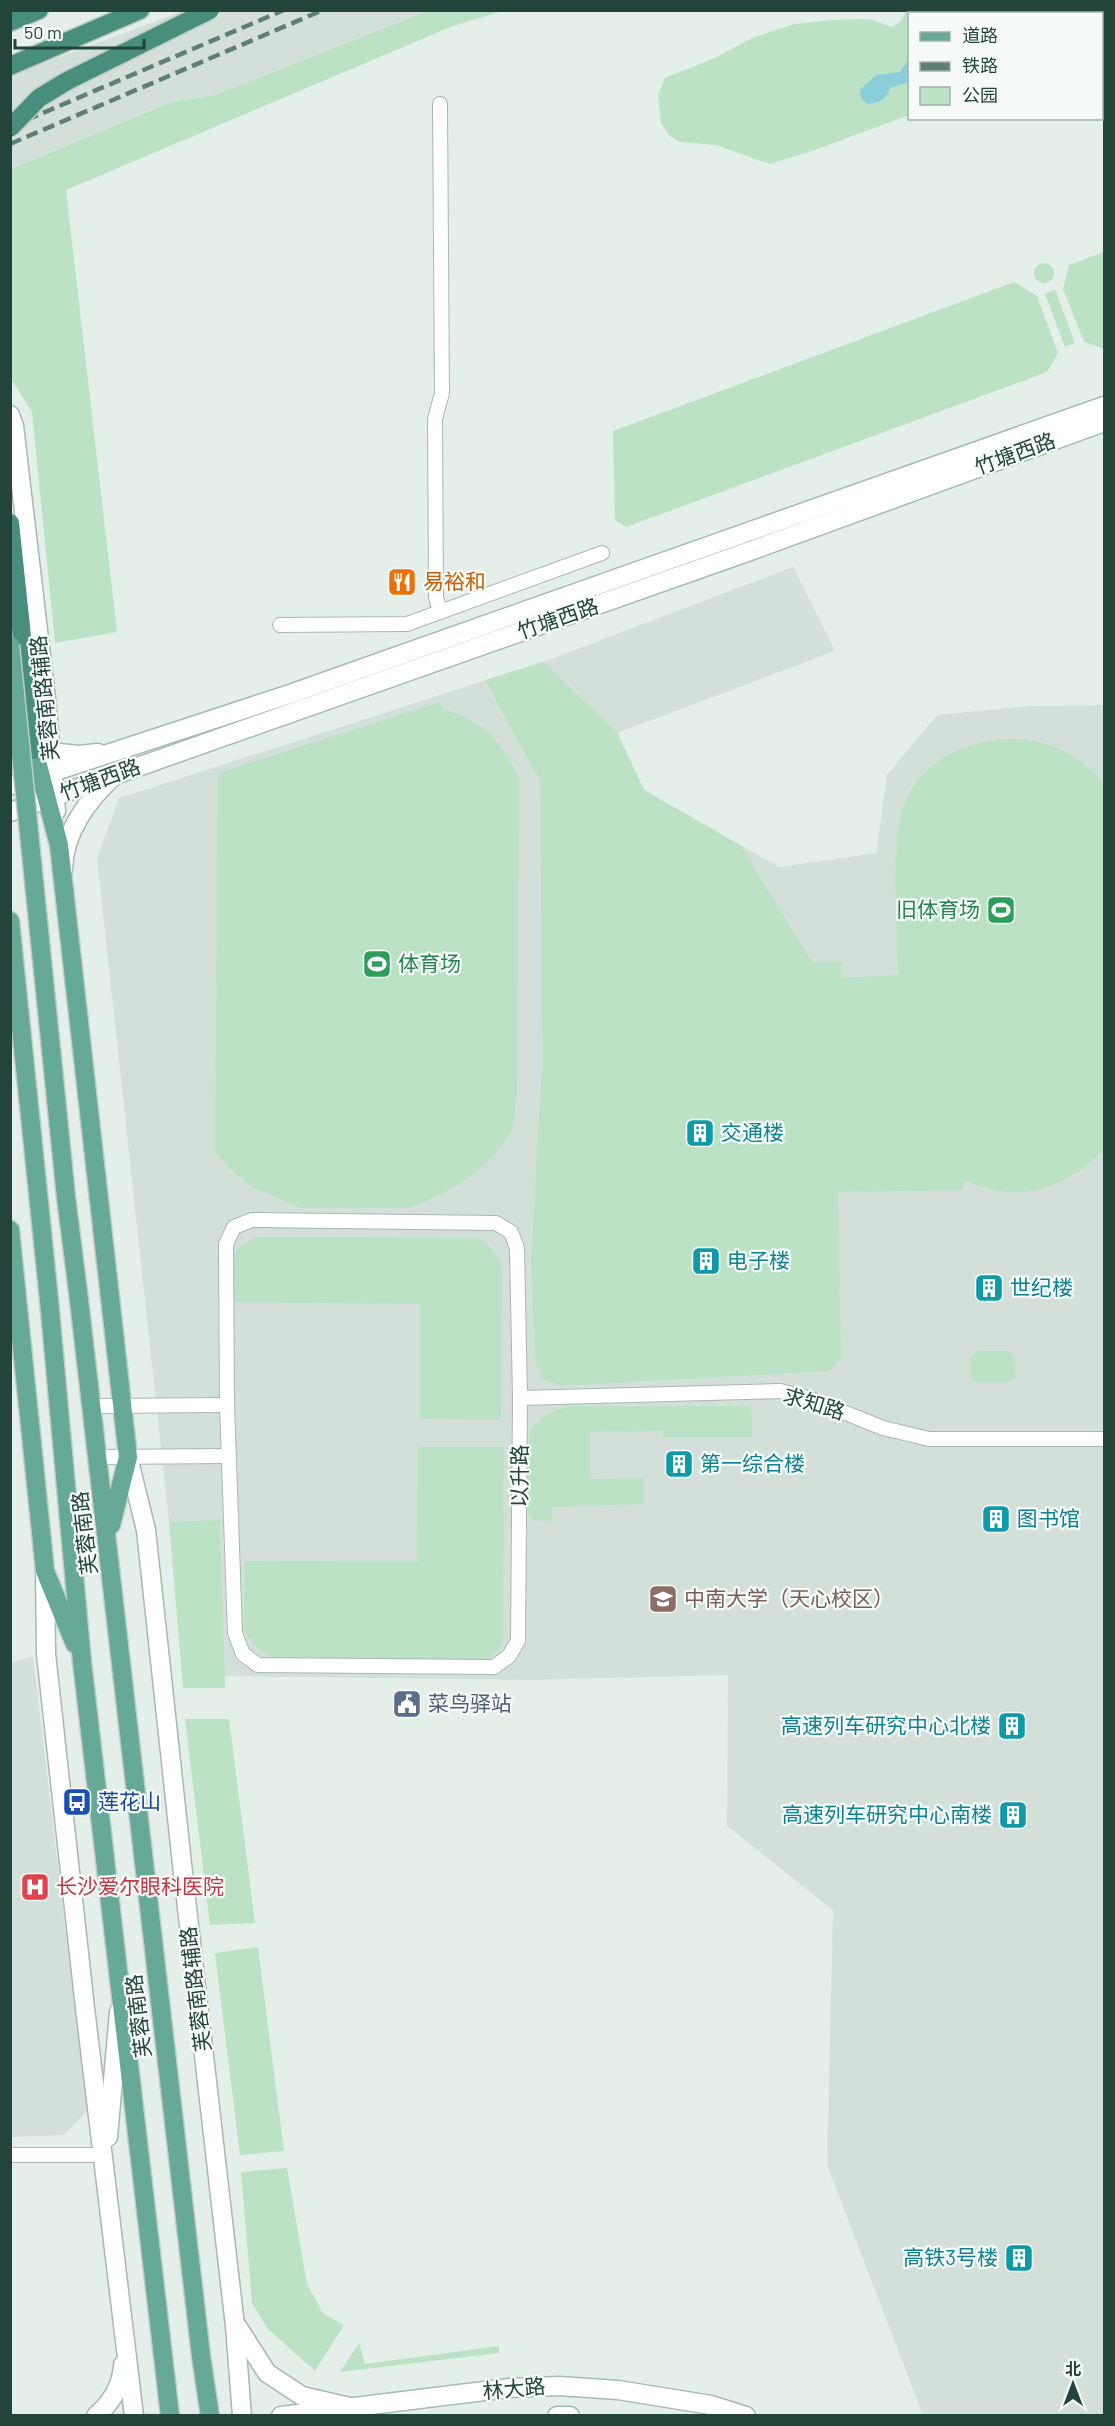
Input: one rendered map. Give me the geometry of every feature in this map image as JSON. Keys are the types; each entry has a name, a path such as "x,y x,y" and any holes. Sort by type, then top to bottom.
{"highway":[{"path":"10,21 24,10"},
{"path":"10,21 39,10"},
{"path":"79,37 105,21 116,10"},
{"path":"10,66 140,10"},
{"path":"10,128 39,98 67,81 210,10"},
{"path":"10,523 41,766"}],"main road":[{"name":"芙蓉南路","path":"10,645 65,1185 108,1536 174,2128 210,2415"},
{"path":"41,766 46,799 58,845 128,1457 108,1536"},
{"name":"芙蓉南路","path":"10,921 49,1300 82,1662 170,2415"},
{"path":"10,1230 45,1571 82,1662"}],"street":[{"path":"440,104 442,393 435,419 436,597 440,612"},
{"name":"竹塘西路","path":"10,786 41,766 115,751 301,690 1104,406"},
{"name":"芙蓉南路辅路","path":"10,416 26,524 41,766"},
{"name":"竹塘西路","path":"10,812 739,555 1104,422"},
{"path":"280,625 407,624 602,553"},
{"name":"芙蓉南路辅路","path":"10,717 15,745 41,766"},
{"path":"63,886 64,861 74,828 93,796 116,773"},
{"name":"以升路","path":"252,1220 496,1223 511,1232 517,1248 520,1398 518,1641 509,1656 494,1667 258,1665 243,1654 235,1633 227,1405 226,1244 234,1227 252,1220"},
{"name":"求知路","path":"520,1398 780,1391 811,1399 883,1428 929,1439 1104,1439"},
{"path":"92,1406 227,1405"},
{"path":"98,1457 229,1456"},
{"name":"芙蓉南路辅路","path":"128,1457 146,1530 234,2319 242,2415"},
{"path":"45,1571 46,1654 102,2155 134,2415"},
{"path":"105,2175 121,1989"},
{"path":"10,2155 102,2155"},
{"path":"234,2319 247,2344 267,2373 302,2396 351,2407"},
{"path":"96,2415 104,2409 122,2382 125,2345"},
{"name":"林大路","path":"281,2415 509,2388 559,2386 618,2390 711,2405 746,2415"},
{"path":"557,2415 570,2415"}],"shaded area":[{"path":"183,11 431,11 215,95 171,102 11,169 11,75"},
{"name":"中南大学（天心校区）","path":"793,567 835,651 617,733 644,790 779,867 876,853 887,775 937,715 1029,706 1104,705 1104,2415 923,2415 827,2165 833,1910 727,1826 728,1675 529,1680 224,1676 220,1521 169,1522 97,858 119,798 543,662"},
{"name":"长沙爱尔眼科医院","path":"33,1656 87,2111 64,2135 11,2137 10,1663"}],"green space":[{"path":"431,10 503,11 453,26 66,190 117,632 55,643 32,412 11,379 11,169 171,102 215,95"},
{"path":"927,10 1071,10 1072,12 920,12"},
{"path":"905,12 908,12 908,115 770,164 716,145 680,142 669,135 661,123 658,95 665,78 717,57 752,38 794,24 831,20 869,19 892,27 901,21"},
{"path":"1104,252 1104,349 1084,342 1063,289 1069,265"},
{"path":"1044,263 1051,266 1054,273 1051,280 1044,283 1037,280 1034,273 1037,266"},
{"path":"1014,282 1037,296 1058,353 1047,372 626,527 615,520 613,431"},
{"path":"1055,289 1075,343 1065,347 1045,294"},
{"path":"543,662 617,732 644,790 740,845 812,962 841,962 841,978 898,975 895,889 899,824 911,791 932,766 960,749 976,744 992,740 1023,739 1062,750 1085,765 1104,784 1104,1150 1073,1175 1056,1184 1022,1192 984,1188 964,1180 962,1190 838,1192 841,1359 829,1371 560,1386 542,1379 535,1360 531,1260 542,1065 540,781 485,680"},
{"name":"体育场","path":"440,702 444,710 470,720 490,734 506,754 519,779 517,1096 512,1128 495,1154 482,1167 437,1197 407,1208 301,1208 252,1187 233,1172 215,1152 218,773"},
{"path":"257,1237 479,1238 495,1252 502,1267 501,1420 420,1419 420,1304 233,1302 234,1254 242,1245"},
{"path":"977,1351 1008,1351 1015,1357 1016,1377 1011,1382 976,1382 971,1377 970,1358"},
{"path":"571,1406 751,1406 752,1437 663,1437 663,1431 590,1432 590,1479 644,1478 644,1504 552,1507 552,1521 533,1520 528,1514 530,1430 548,1414"},
{"path":"418,1447 504,1447 503,1643 489,1660 276,1659 257,1648 244,1632 245,1561 417,1562"},
{"path":"220,1520 225,1688 183,1688 169,1522"},
{"path":"185,1719 229,1719 255,1923 210,1925"},
{"path":"258,1947 284,2151 240,2155 215,1953"},
{"path":"287,2168 307,2284 323,2313 344,2325 315,2371 267,2328 252,2303 241,2172"},
{"path":"359,2343 365,2364 499,2346 499,2353 340,2372"}],"water":[{"path":"908,60 908,82 890,88 885,98 875,103 867,104 861,98 860,90 876,75 900,72"}],"railway":[{"path":"10,127 284,10"},
{"path":"10,144 323,10"}],"place":[{"name":"易裕和","path":"402,582"},
{"name":"旧体育场","path":"1001,910"},
{"name":"体育场","path":"377,964"},
{"name":"交通楼","path":"700,1133"},
{"name":"电子楼","path":"706,1261"},
{"name":"世纪楼","path":"989,1288"},
{"name":"第一综合楼","path":"679,1464"},
{"name":"图书馆","path":"996,1519"},
{"name":"中南大学（天心校区）","path":"663,1599"},
{"name":"菜鸟驿站","path":"407,1704"},
{"name":"高速列车研究中心北楼","path":"1012,1726"},
{"name":"莲花山","path":"77,1802"},
{"name":"高速列车研究中心南楼","path":"1013,1815"},
{"name":"长沙爱尔眼科医院","path":"35,1887"},
{"name":"高铁3号楼","path":"1019,2258"}]}
